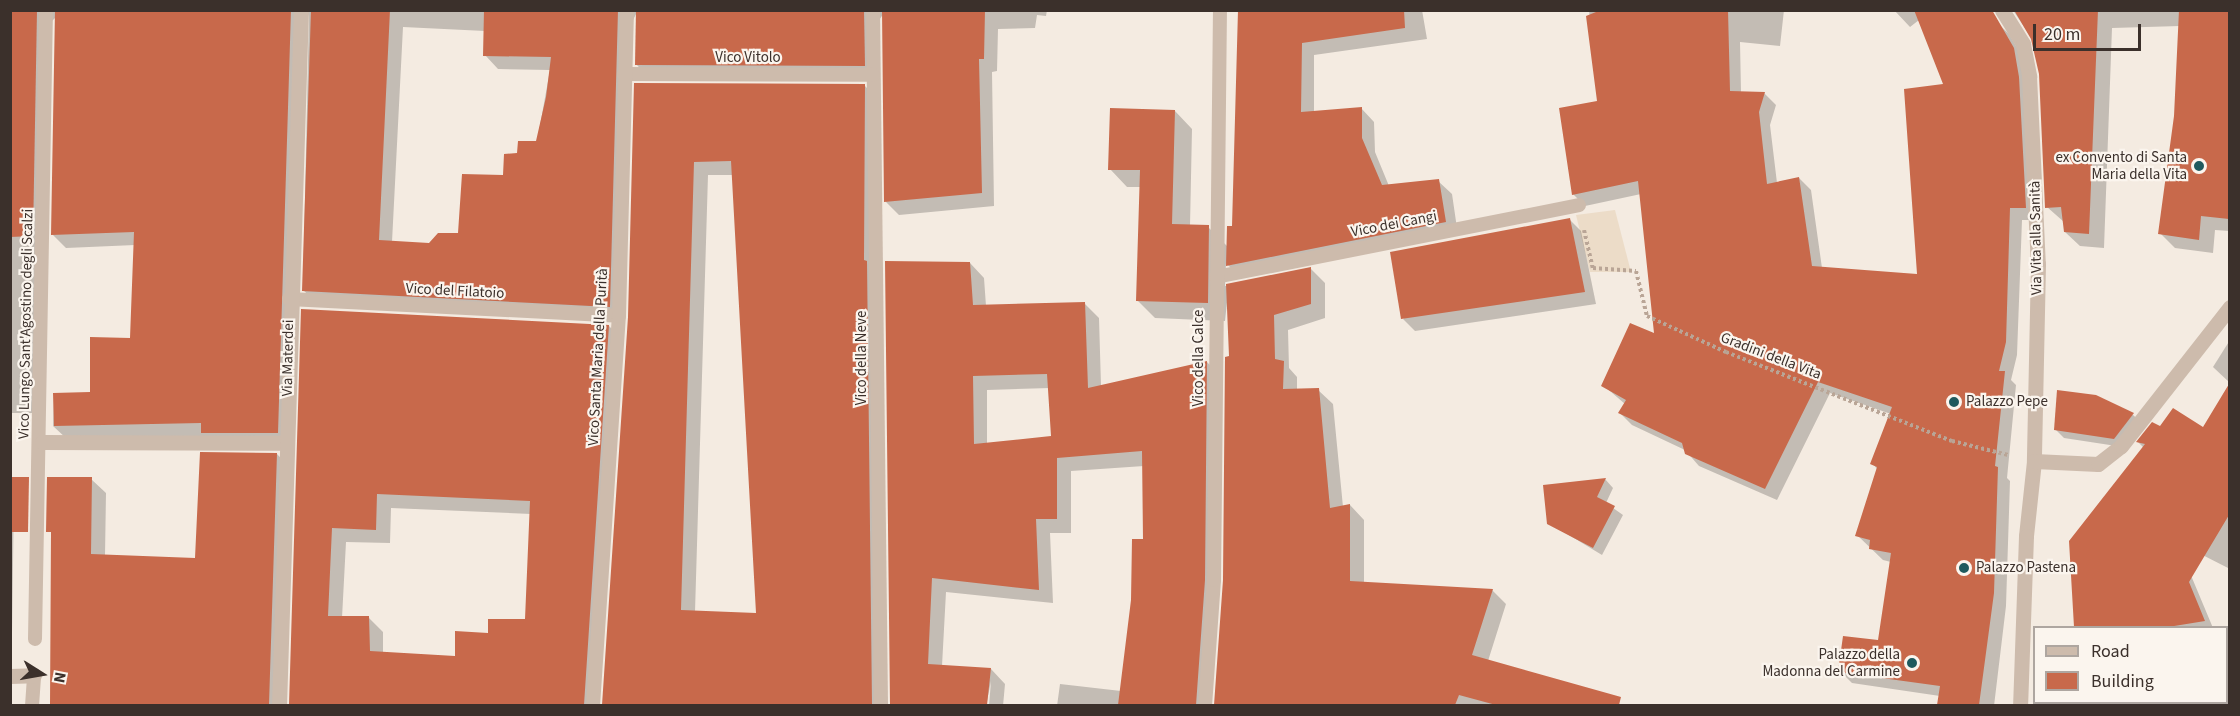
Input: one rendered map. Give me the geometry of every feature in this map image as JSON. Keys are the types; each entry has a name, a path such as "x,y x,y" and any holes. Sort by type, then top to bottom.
{"street":[{"name":"Via Materdei","path":"279,705 289,299 301,10"},
{"name":"Via Vita alla Sanità","path":"2006,15 2023,44 2031,106 2038,264 2034,461 2026,536 2020,705"},
{"path":"2034,461 2098,464 2121,446 2229,307"},
{"path":"42,442 285,443"},
{"path":"10,676 34,675"}],"lane":[{"name":"Vico Lungo Sant'Agostino degli Scalzi","path":"35,639 42,442 46,10"},
{"name":"Vico Santa Maria della Purità","path":"593,705 619,316 627,10"},
{"name":"Vico della Neve","path":"873,10 878,244 881,705"},
{"name":"Vico della Calce","path":"1205,705 1214,580 1220,10"},
{"name":"Vico Vitolo","path":"624,74 873,75"},
{"name":"Vico dei Cangi","path":"1216,277 1579,206"},
{"name":"Vico del Filatoio","path":"289,299 619,316"},
{"path":"32,705 34,675"}],"path":[{"name":"Gradini della Vita","path":"1579,206 1593,268 1636,271 1647,316 1726,352 1952,441 2034,461"}],"shaded area":[{"path":"1615,210 1631,272 1590,272 1576,215"}],"building":[{"path":"10,10 37,10 33,236 10,237"},
{"path":"55,10 291,10 278,433 201,433 201,423 54,426 53,393 90,392 90,337 130,338 134,232 51,235"},
{"path":"311,10 390,10 379,240 429,243 438,233 458,233 462,174 503,175 504,154 517,153 518,141 536,141 546,97 551,57 483,56 484,10 618,10 610,307 302,291"},
{"path":"636,10 864,10 865,66 635,65"},
{"path":"882,10 985,10 984,59 979,59 982,193 884,202"},
{"path":"1238,10 1404,10 1405,28 1302,43 1301,112 1362,107 1362,138 1382,185 1439,179 1446,222 1226,266 1227,226 1232,226"},
{"path":"1601,10 1728,10 1730,91 1765,92 1759,112 1767,184 1799,177 1812,266 1917,274 1904,89 1943,84 1914,10 1992,10 2014,48 2019,77 2026,208 2010,208 2006,342 1999,371 2005,371 1995,466 1998,467 1994,593 1979,705 1937,705 1940,686 1838,672 1843,636 1878,640 1891,553 1869,549 1870,540 1855,536 1877,467 1870,464 1892,407 1818,382 1765,489 1685,454 1682,443 1618,413 1626,400 1601,386 1630,323 1654,333 1638,181 1572,195 1559,108 1597,101 1586,16"},
{"path":"2014,10 2098,10 2089,234 2064,232 2061,207 2045,208 2039,74 2031,39"},
{"path":"2179,10 2229,10 2229,219 2201,216 2199,240 2158,234 2174,116"},
{"path":"634,83 865,84 864,260 867,261 872,705 602,705 628,317","holes":["731,161 756,613 681,610 694,162"]},
{"path":"1110,108 1175,110 1172,224 1209,225 1208,303 1136,301 1140,170 1108,170"},
{"path":"1570,218 1585,292 1401,319 1390,252"},
{"path":"885,261 970,262 973,305 1085,302 1088,388 1207,361 1205,580 1196,705 1118,705 1131,600 1132,539 1143,539 1142,451 1057,458 1057,519 1036,519 1039,590 932,578 928,664 991,668 987,705 890,705","holes":["1047,374 1051,436 974,444 973,376"]},
{"path":"1311,267 1311,304 1274,315 1275,359 1284,361 1283,389 1319,388 1330,508 1350,504 1350,581 1493,589 1472,655 1621,697 1619,705 1496,705 1459,695 1455,705 1214,705 1223,580 1225,357 1229,356 1226,284"},
{"path":"301,309 609,325 584,705 289,705","holes":["377,494 530,501 525,619 488,619 488,633 455,631 455,656 370,651 369,616 328,616 332,528 376,530"]},
{"path":"2229,384 2229,515 2189,582 2205,621 2174,626 2074,626 2069,541 2145,444 2136,442 2152,422 2160,426 2173,408 2203,427"},
{"path":"2057,390 2096,395 2134,413 2114,439 2054,430"},
{"path":"200,452 277,453 269,705 50,705 51,532 46,532 47,477 92,477 91,554 195,558"},
{"path":"10,477 29,477 28,532 10,532"},
{"path":"1606,478 1597,497 1615,506 1593,548 1547,524 1543,485"}],"place":[{"name":"ex Convento di Santa Maria della Vita","path":"2199,166"},
{"name":"Palazzo Pepe","path":"1954,402"},
{"name":"Palazzo Pastena","path":"1964,568"},
{"name":"Palazzo della Madonna del Carmine","path":"1912,663"}]}
